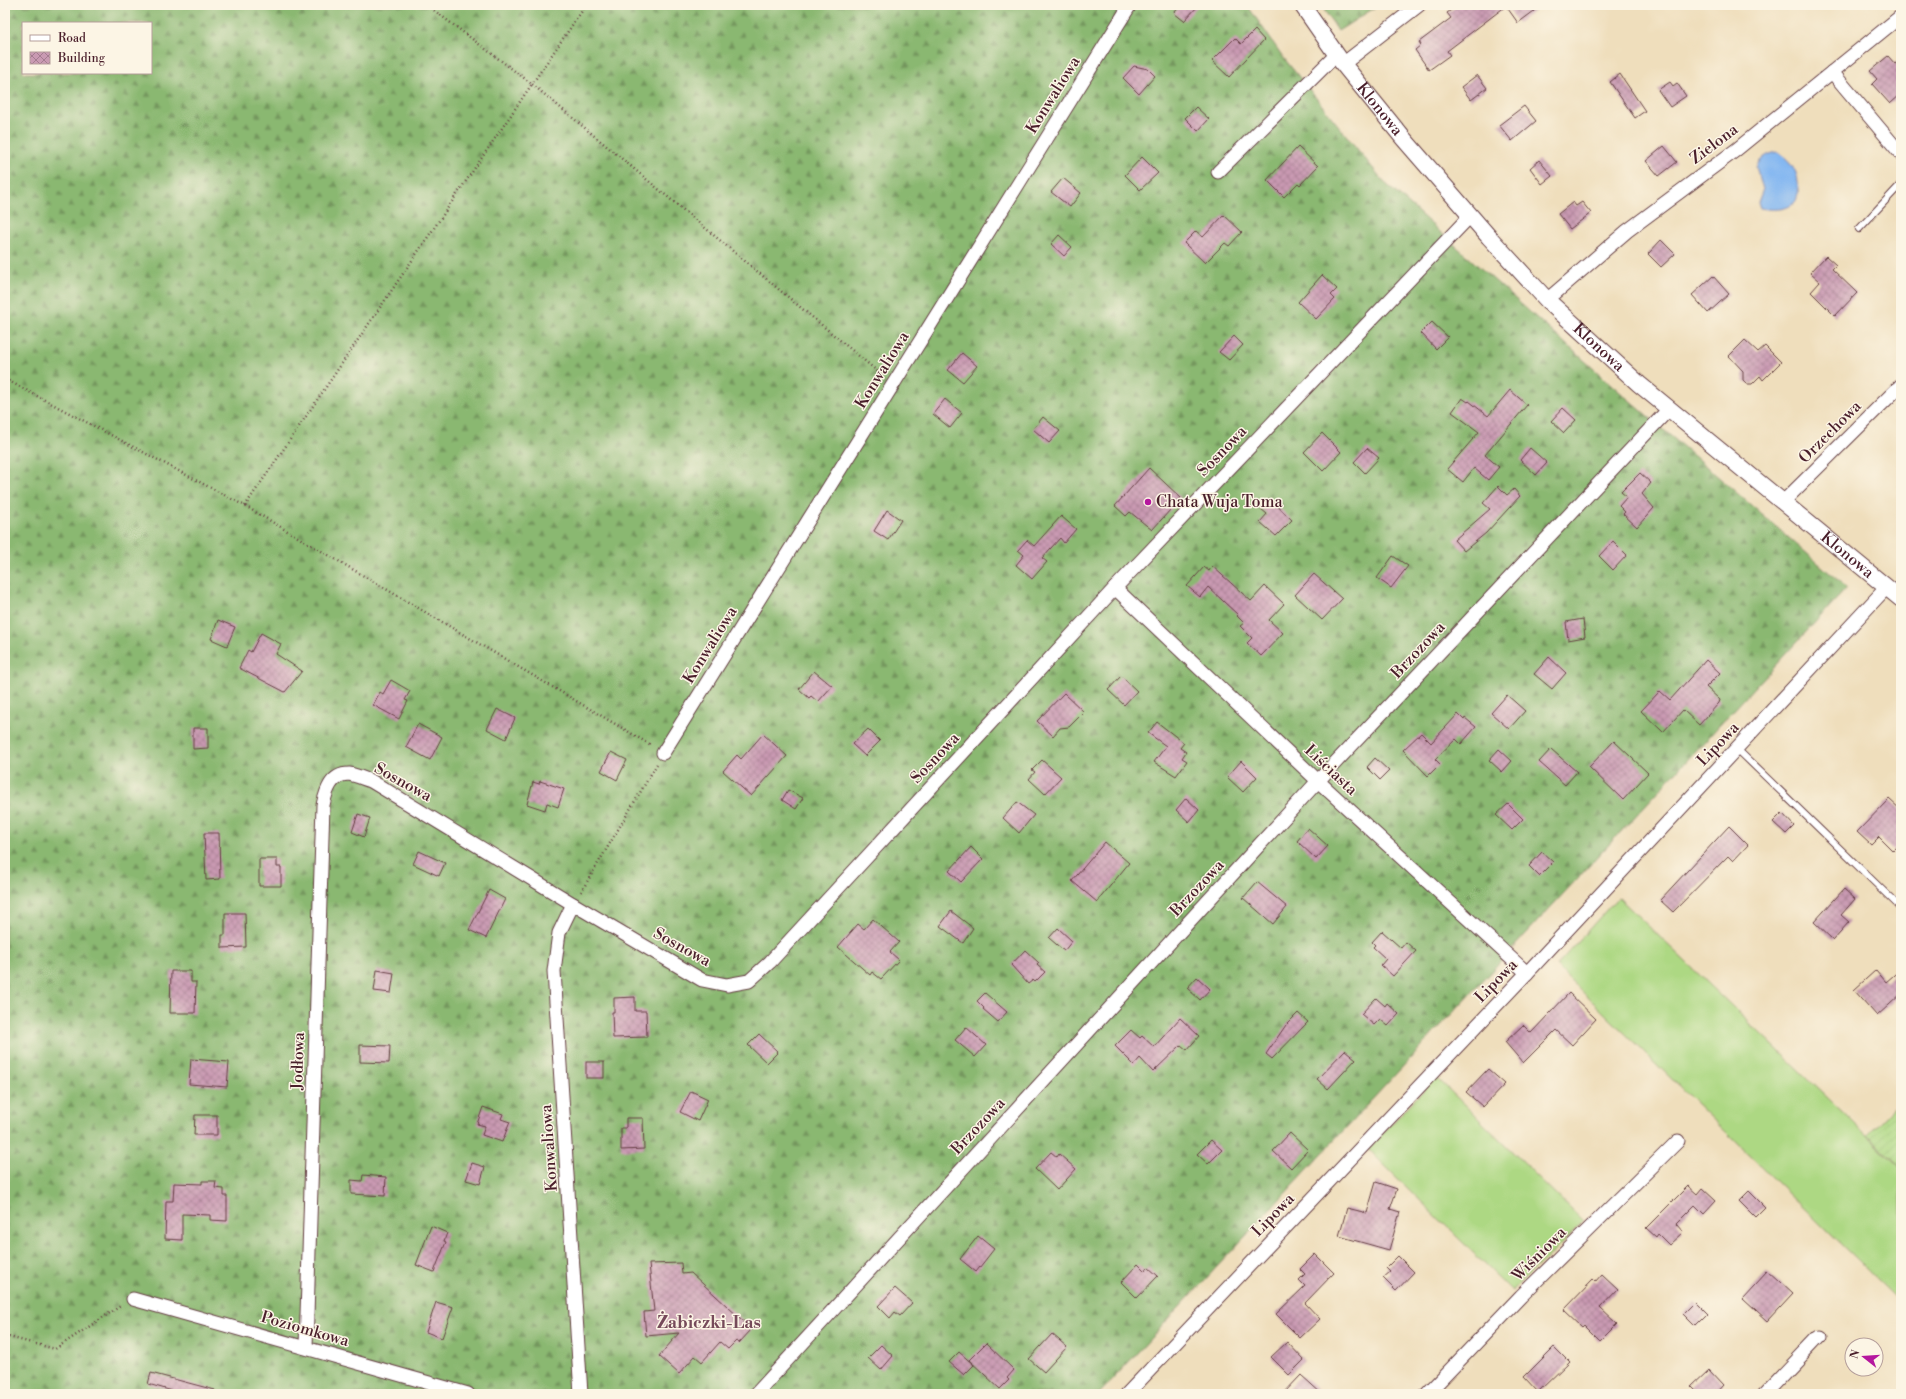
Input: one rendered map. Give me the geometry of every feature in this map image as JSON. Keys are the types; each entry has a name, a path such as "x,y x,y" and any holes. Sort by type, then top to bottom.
{"street":[{"name":"Konwaliowa","path":"663,753 1130,5"},
{"name":"Klonowa","path":"1302,5 1340,60 1403,138 1489,237 1547,300 1610,359 1669,409 1901,599"},
{"path":"1218,172 1340,60 1419,5"},
{"name":"Zielona","path":"1547,300 1627,230 1736,150 1901,16"},
{"path":"1832,72 1901,154"},
{"name":"Sosnowa","path":"334,779 349,774 371,781 573,904 702,980 727,985 749,981 770,962 1115,588 1471,215"},
{"name":"Orzechowa","path":"1783,502 1901,385"},
{"name":"Brzozowa","path":"756,1394 1318,781 1669,409"},
{"name":"Lipowa","path":"1127,1394 1527,974 1887,587"},
{"name":"Liściasta","path":"1115,588 1318,781 1527,974"},
{"name":"Jodłowa","path":"306,1347 323,805 326,789 334,779"},
{"name":"Konwaliowa","path":"573,904 559,933 554,971 581,1394"},
{"name":"Wiśniowa","path":"1427,1394 1521,1296 1678,1141"},
{"name":"Poziomkowa","path":"133,1299 468,1394"},
{"path":"1765,1394 1819,1336"}],"lane":[{"path":"1859,229 1901,184"},
{"path":"1737,749 1901,908"}],"path":[{"path":"427,5 532,84 893,384"},
{"path":"245,506 586,5"},
{"path":"5,379 245,506 663,753 573,904"},
{"path":"5,1336 55,1349 133,1299"}],"green space":[{"path":"5,5 1247,5 1283,57 1384,182 1613,386 1847,588 1099,1394 5,1394"},
{"path":"1321,5 1379,5 1338,31"},
{"path":"1618,897 1901,1168 1901,1303 1556,966"},
{"path":"1436,1077 1584,1222 1512,1291 1375,1156 1369,1148"},
{"path":"1901,1101 1901,1167 1868,1135"}],"water":[{"path":"1777,152 1791,164 1794,169 1798,180 1797,199 1788,207 1774,209 1760,208 1758,202 1763,189 1756,167 1765,157"}],"building":[{"path":"1181,5 1199,5 1184,21 1174,13"},
{"path":"1458,5 1542,5 1518,23 1506,6 1447,51 1450,55 1429,70 1415,50 1421,45 1419,42 1451,18 1447,13"},
{"path":"1255,30 1264,40 1229,77 1212,61 1235,38 1241,44"},
{"path":"1888,56 1895,64 1901,59 1901,94 1890,104 1872,84 1877,79 1870,71"},
{"path":"1134,66 1148,69 1155,76 1139,94 1123,78"},
{"path":"1620,74 1645,111 1635,118 1610,82"},
{"path":"1477,75 1487,88 1471,100 1461,87"},
{"path":"1670,82 1673,86 1677,83 1686,96 1670,107 1658,90"},
{"path":"1524,106 1536,121 1512,141 1499,125"},
{"path":"1196,107 1209,119 1198,131 1185,118"},
{"path":"1664,146 1677,162 1659,176 1646,161"},
{"path":"1298,147 1318,166 1300,185 1298,183 1284,197 1267,180"},
{"path":"1142,157 1158,173 1140,190 1125,175"},
{"path":"1539,160 1552,176 1542,184 1530,168"},
{"path":"1063,178 1081,193 1070,207 1051,192"},
{"path":"1573,202 1576,206 1582,202 1591,213 1570,229 1558,214"},
{"path":"1224,215 1242,232 1229,246 1225,243 1205,263 1184,243 1196,231 1203,237"},
{"path":"1059,235 1072,247 1064,256 1051,244"},
{"path":"1661,240 1675,254 1661,267 1648,254"},
{"path":"1826,256 1836,265 1832,269 1857,293 1835,316 1811,292 1820,282 1810,273"},
{"path":"1322,275 1337,289 1331,295 1335,299 1316,319 1298,302"},
{"path":"1713,276 1729,294 1708,313 1692,295"},
{"path":"1432,322 1448,337 1436,349 1421,333"},
{"path":"1234,336 1243,345 1229,360 1219,352"},
{"path":"1745,340 1758,352 1765,346 1781,362 1763,380 1760,376 1752,384 1747,384 1743,380 1743,371 1729,356"},
{"path":"962,353 977,366 963,382 948,370"},
{"path":"1510,390 1527,405 1485,455 1499,467 1488,480 1474,468 1463,482 1447,469 1479,432 1452,412 1462,398 1468,402 1469,401 1488,416"},
{"path":"945,399 962,413 950,428 933,414"},
{"path":"1563,408 1576,420 1564,433 1551,421"},
{"path":"1043,417 1060,431 1049,443 1033,429"},
{"path":"1322,433 1341,452 1323,471 1304,452"},
{"path":"1367,448 1379,458 1365,473 1354,462"},
{"path":"1530,448 1547,463 1536,475 1520,460"},
{"name":"Chata Wuja Toma","path":"1149,468 1181,498 1152,530 1130,512 1126,516 1115,506"},
{"path":"1640,473 1651,483 1642,494 1654,508 1637,527 1623,514 1625,512 1619,506 1627,497 1621,492"},
{"path":"1498,486 1507,495 1514,489 1520,496 1486,533 1464,551 1454,540 1490,509 1483,503"},
{"path":"1270,499 1292,520 1276,536 1260,522 1267,514 1261,509"},
{"path":"887,510 901,520 888,540 874,531"},
{"path":"1061,516 1076,529 1064,543 1060,538 1042,558 1047,562 1032,579 1016,565 1024,555 1018,550 1027,540 1034,546"},
{"path":"1613,541 1627,555 1613,570 1599,556"},
{"path":"1393,556 1408,566 1391,588 1377,578"},
{"path":"1212,566 1251,601 1265,586 1284,604 1269,620 1283,633 1261,656 1247,643 1252,638 1240,626 1244,623 1237,616 1238,615 1208,587 1200,597 1187,586 1204,567 1209,571"},
{"path":"1314,574 1342,599 1322,620 1295,595"},
{"path":"1583,619 1585,637 1568,640 1566,622"},
{"path":"218,620 235,627 227,646 211,639"},
{"path":"261,633 281,644 276,654 302,671 285,692 239,668 248,650 251,652"},
{"path":"1549,657 1566,673 1552,689 1534,674"},
{"path":"1706,660 1720,673 1706,687 1720,700 1719,703 1699,725 1683,710 1663,732 1641,711 1660,691 1670,700"},
{"path":"814,671 832,686 818,702 811,696 809,698 799,689"},
{"path":"1121,676 1137,691 1124,705 1108,690"},
{"path":"391,680 410,691 405,700 408,701 399,719 373,705 380,692 383,694"},
{"path":"1064,693 1084,712 1069,727 1060,728 1053,736 1037,721"},
{"path":"1507,695 1525,711 1509,729 1491,713"},
{"path":"497,709 515,718 506,739 487,729"},
{"path":"1458,714 1464,720 1465,718 1476,727 1461,744 1456,739 1435,759 1440,764 1428,776 1403,750 1421,733 1431,743"},
{"path":"1157,722 1184,743 1180,748 1186,752 1182,758 1187,761 1176,776 1154,762 1166,746 1148,733"},
{"path":"418,724 442,737 430,760 406,747"},
{"path":"193,728 208,728 208,748 193,749"},
{"path":"868,729 880,741 865,756 852,744"},
{"path":"763,734 787,756 751,796 723,771 737,755 741,759"},
{"path":"1614,741 1648,773 1623,800 1589,767"},
{"path":"1499,749 1512,761 1502,772 1489,760"},
{"path":"1551,749 1577,772 1565,785 1539,762"},
{"path":"611,752 627,760 617,780 601,771"},
{"path":"1375,758 1389,771 1380,780 1367,767"},
{"path":"1042,760 1061,777 1045,794 1029,779 1035,772 1032,770"},
{"path":"1241,761 1257,777 1243,792 1227,777"},
{"path":"540,781 564,789 558,807 547,803 545,810 527,804 533,782 539,784"},
{"path":"788,790 803,798 796,809 782,800"},
{"path":"1186,798 1199,810 1189,822 1176,810"},
{"path":"1889,799 1901,810 1901,843 1893,851 1879,837 1871,845 1857,832"},
{"path":"1017,802 1034,815 1019,833 1003,818"},
{"path":"1508,804 1523,819 1512,830 1496,815"},
{"path":"1782,813 1794,826 1786,834 1773,822"},
{"path":"358,814 370,818 364,837 352,832"},
{"path":"1729,826 1748,845 1733,861 1728,856 1673,912 1660,900"},
{"path":"1308,828 1328,846 1316,859 1297,841"},
{"path":"204,833 219,833 220,879 206,880"},
{"path":"1105,842 1129,863 1097,902 1072,881"},
{"path":"971,847 983,859 961,882 949,871"},
{"path":"419,851 445,863 439,876 413,864"},
{"path":"1542,852 1553,862 1539,876 1529,866"},
{"path":"259,859 277,859 277,867 281,867 281,886 259,886"},
{"path":"1257,882 1287,907 1273,924 1243,898"},
{"path":"1844,889 1855,899 1841,915 1849,922 1833,940 1814,922"},
{"path":"489,890 505,899 486,938 469,930"},
{"path":"951,911 973,928 963,943 940,926"},
{"path":"225,913 245,913 246,947 222,948 222,935 225,935"},
{"path":"873,919 899,942 890,952 899,960 881,979 872,972 870,975 838,947 858,924 864,929"},
{"path":"1058,928 1072,941 1064,951 1049,938"},
{"path":"1382,931 1401,948 1406,942 1416,951 1393,976 1381,965 1386,959 1373,947 1375,945 1372,942"},
{"path":"1025,950 1039,963 1037,965 1045,972 1035,982 1033,980 1028,984 1011,965"},
{"path":"1901,969 1901,994 1877,1016 1854,990 1876,970 1886,982"},
{"path":"377,970 394,973 391,993 374,991"},
{"path":"171,971 191,971 191,982 196,982 195,1013 170,1013"},
{"path":"1197,977 1210,989 1200,1000 1187,988"},
{"path":"985,993 1007,1012 998,1022 983,1009 984,1008 977,1001"},
{"path":"1569,993 1596,1019 1572,1045 1556,1030 1523,1063 1505,1042 1523,1025 1531,1033"},
{"path":"635,997 635,1011 646,1011 647,1037 613,1038 612,1012 614,1012 614,998"},
{"path":"1376,998 1385,1006 1387,1003 1399,1014 1388,1026 1380,1019 1374,1025 1361,1014"},
{"path":"1298,1013 1308,1022 1272,1059 1266,1054 1286,1025"},
{"path":"1180,1018 1199,1036 1187,1050 1181,1045 1153,1072 1140,1058 1134,1065 1115,1046 1131,1030 1140,1038 1142,1036 1154,1047"},
{"path":"966,1027 986,1045 975,1057 955,1040"},
{"path":"759,1034 778,1052 767,1063 748,1045"},
{"path":"360,1045 390,1046 389,1063 360,1062"},
{"path":"1345,1050 1356,1059 1328,1089 1317,1079"},
{"path":"191,1059 229,1062 227,1087 189,1084"},
{"path":"586,1062 604,1062 604,1078 586,1078"},
{"path":"1488,1069 1505,1084 1483,1107 1466,1092"},
{"path":"691,1091 708,1099 698,1121 680,1112"},
{"path":"483,1107 503,1114 501,1119 510,1122 502,1142 482,1135 485,1126 477,1124"},
{"path":"195,1115 217,1115 217,1135 194,1135"},
{"path":"626,1118 643,1118 644,1149 621,1150 621,1128 626,1128"},
{"path":"1290,1133 1308,1150 1291,1168 1273,1151"},
{"path":"1211,1140 1222,1150 1208,1164 1197,1154"},
{"path":"1051,1152 1057,1157 1059,1154 1076,1169 1057,1190 1035,1169"},
{"path":"472,1163 485,1167 480,1184 466,1180"},
{"path":"363,1175 386,1177 385,1196 351,1194 351,1180 362,1181"},
{"path":"202,1181 216,1181 215,1188 224,1189 224,1196 227,1196 227,1221 210,1220 210,1215 182,1214 182,1240 165,1239 166,1201 173,1201 174,1183 202,1184"},
{"path":"1376,1182 1397,1189 1390,1209 1400,1212 1389,1250 1339,1236 1347,1208 1367,1213"},
{"path":"1688,1186 1697,1194 1702,1188 1716,1201 1704,1214 1695,1205 1676,1224 1683,1232 1669,1245 1658,1234 1656,1237 1646,1228"},
{"path":"1749,1191 1765,1207 1755,1217 1739,1201"},
{"path":"431,1226 447,1233 444,1241 446,1242 434,1272 416,1265"},
{"path":"978,1236 994,1249 976,1272 960,1259"},
{"path":"1315,1254 1334,1273 1305,1303 1320,1319 1300,1338 1276,1314 1305,1286 1299,1280 1305,1274 1300,1269"},
{"path":"1398,1256 1414,1272 1396,1291 1383,1278 1390,1272 1386,1268"},
{"path":"681,1263 682,1274 691,1273 752,1329 739,1343 736,1341 728,1349 720,1342 702,1362 695,1356 679,1374 659,1356 679,1333 646,1336 644,1312 654,1311 649,1264"},
{"path":"1138,1264 1145,1271 1148,1267 1158,1276 1137,1298 1121,1282"},
{"path":"1767,1272 1792,1295 1767,1322 1742,1299"},
{"path":"1602,1274 1618,1289 1600,1308 1617,1324 1600,1341 1583,1324 1581,1326 1564,1310 1593,1280 1595,1282"},
{"path":"895,1288 912,1303 900,1316 895,1312 890,1318 878,1306"},
{"path":"436,1302 453,1307 442,1338 426,1332"},
{"path":"1695,1302 1707,1314 1695,1326 1683,1314"},
{"path":"1052,1334 1067,1347 1044,1372 1029,1359"},
{"path":"1287,1342 1304,1360 1289,1375 1271,1357"},
{"path":"986,1343 1014,1370 1007,1378 1009,1380 1000,1389 969,1360"},
{"path":"881,1345 893,1356 881,1370 868,1358"},
{"path":"1554,1347 1569,1362 1538,1392 1524,1377"},
{"path":"959,1352 974,1365 964,1375 949,1362"},
{"path":"1710,1368 1724,1383 1714,1394 1697,1394 1690,1387"},
{"path":"151,1373 215,1390 214,1394 183,1394 148,1384"},
{"path":"1301,1375 1322,1394 1283,1394"}],"place":[{"name":"Chata Wuja Toma","path":"1148,502"}],"district":[{"name":"Żabiczki-Las","path":"709,1323"}]}
